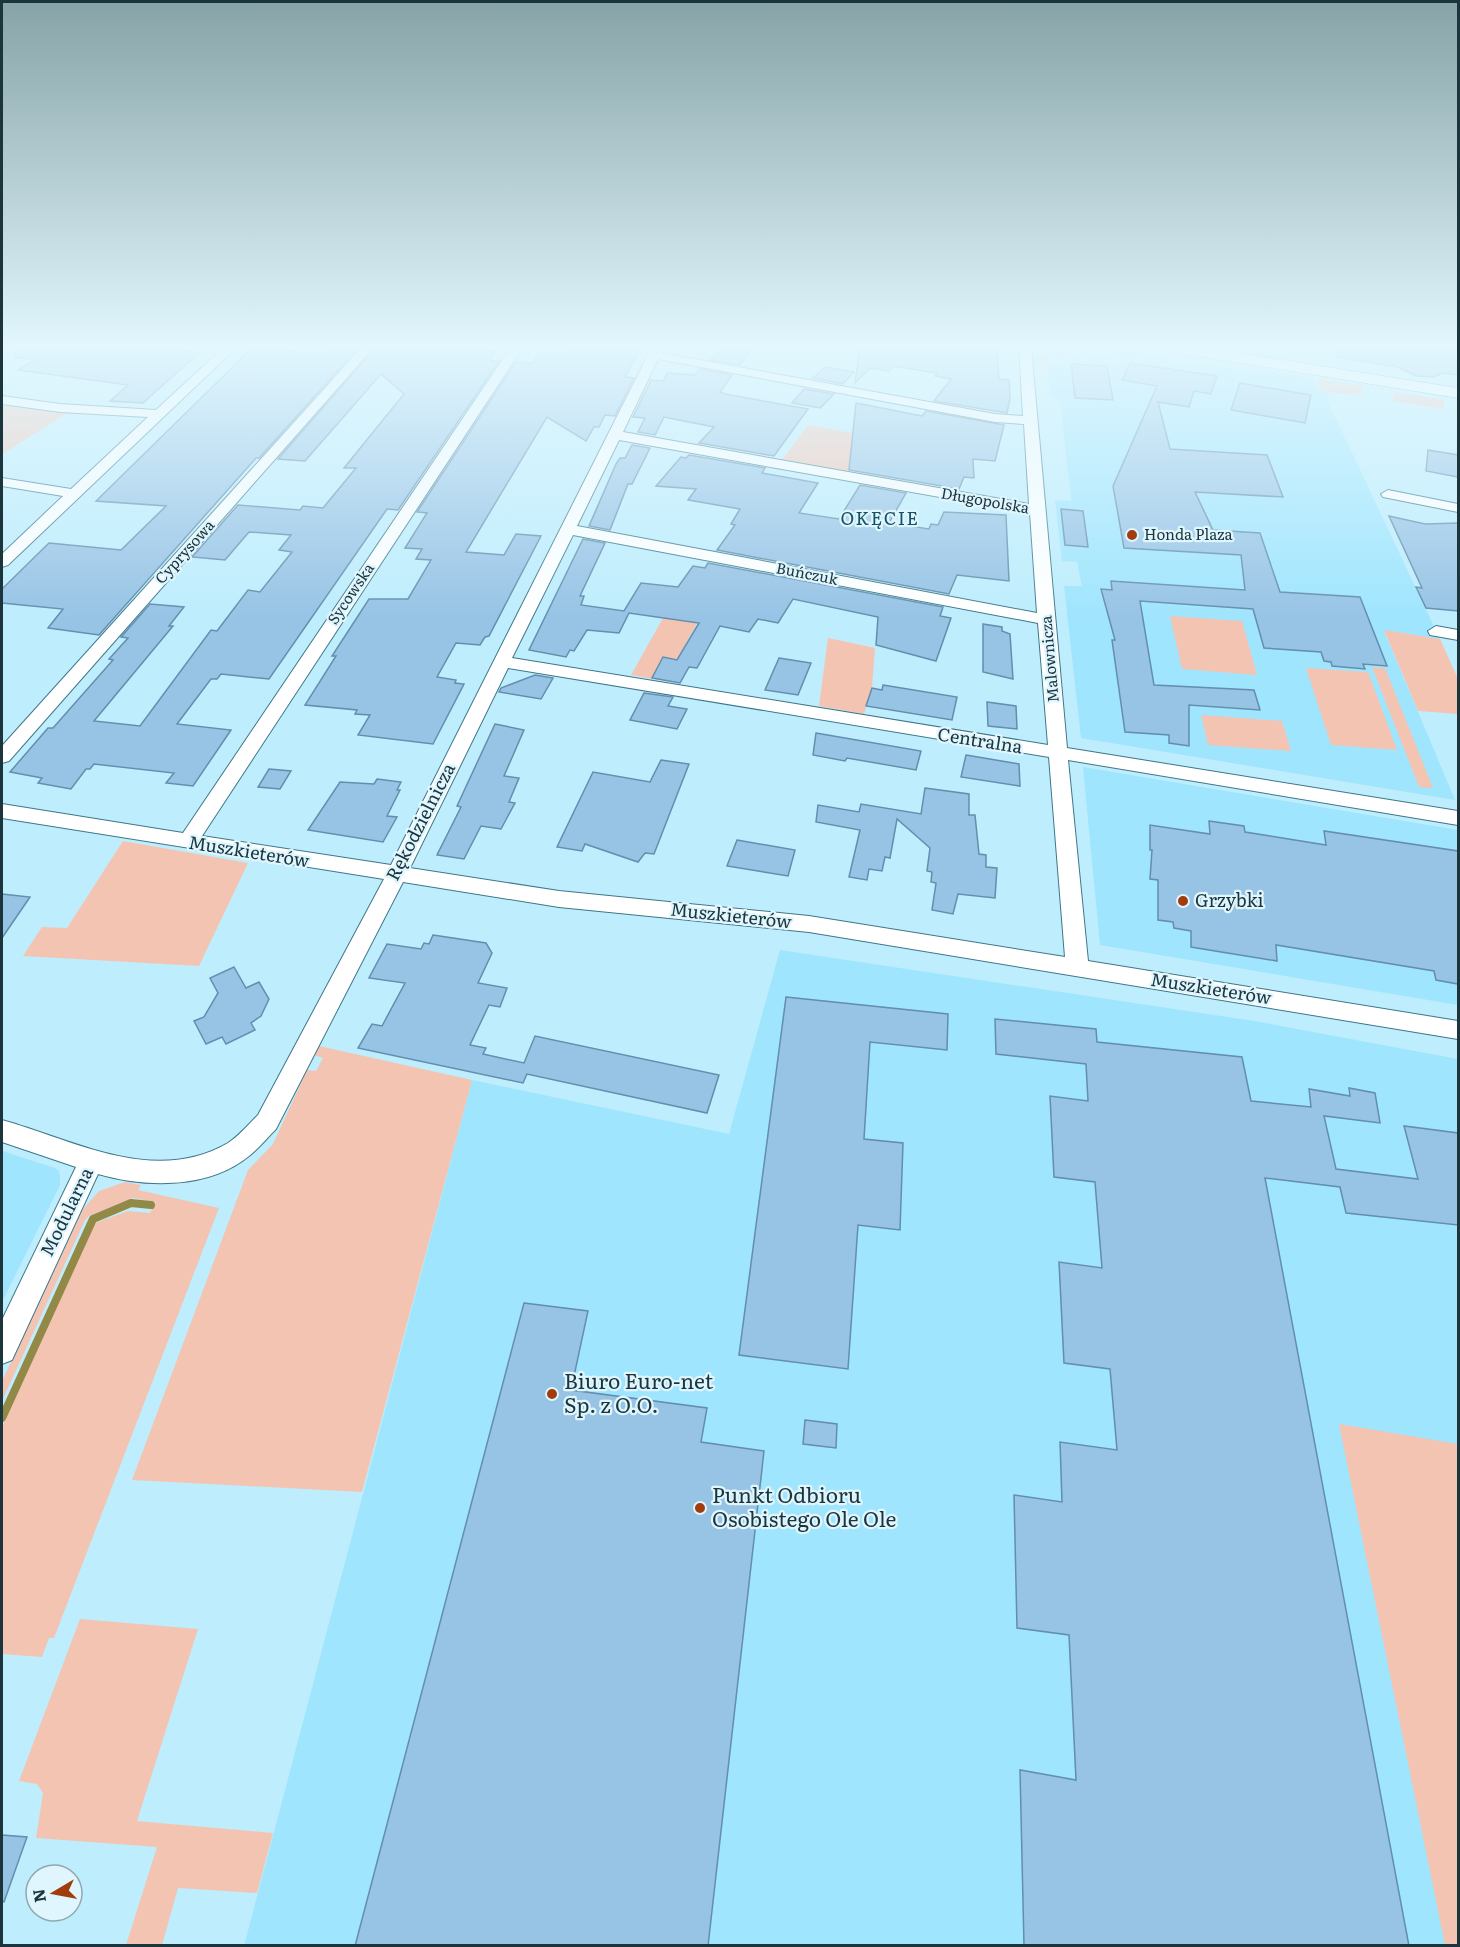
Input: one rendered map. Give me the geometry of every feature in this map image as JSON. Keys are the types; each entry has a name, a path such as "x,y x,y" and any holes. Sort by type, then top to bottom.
{"street":[{"path":"2,562 135,438"},
{"name":"Cyprysowa","path":"2,757 286,438"},
{"name":"Sycowska","path":"186,842 456,438"},
{"name":"Rękodzielnicza","path":"92,1160 159,1173 185,1173 226,1159 255,1138 267,1122 396,875 613,438"},
{"name":"Długopolska","path":"630,438 1037,510"},
{"name":"Malownicza","path":"1033,438 1057,753 1077,968"},
{"path":"2,482 75,494"},
{"path":"1388,494 1458,508"},
{"name":"Buńczuk","path":"567,529 1046,620"},
{"path":"1436,631 1458,635"},
{"name":"Centralna","path":"502,662 1458,818"},
{"name":"Muszkieterów","path":"2,811 186,842 559,899 809,924 1458,1030"},
{"name":"Modularna","path":"2,1131 92,1160 2,1350"}],"shaded area":[{"path":"2,438 28,438 2,454"},
{"path":"798,438 853,438 849,472 782,460"},
{"path":"1064,438 1345,438 1440,639 1384,631 1455,800 1081,738 1064,586 1082,586 1077,562 1062,561 1055,500 1071,501"},
{"path":"1170,616 1242,621 1257,675 1182,669"},
{"path":"663,618 697,623 665,681 631,675"},
{"path":"1384,630 1440,639 1458,679 1458,714 1418,711"},
{"path":"828,638 875,648 872,688 864,714 819,706"},
{"path":"1372,667 1385,668 1433,788 1419,787"},
{"path":"1306,668 1368,672 1397,750 1331,745"},
{"path":"1201,715 1282,721 1291,751 1208,745"},
{"path":"1083,767 1458,830 1458,1005 1100,945"},
{"path":"123,841 248,863 199,966 23,956 42,927 67,928"},
{"path":"780,950 1254,1021 1458,1059 1458,1945 244,1946 472,1080 729,1134"},
{"path":"319,1046 472,1080 362,1492 132,1480 248,1170 273,1144 307,1070 316,1071 323,1058 314,1055"},
{"path":"2,1151 55,1168 59,1171 60,1185 2,1302"},
{"path":"125,1182 141,1185 138,1190 219,1208 54,1638 49,1638 42,1657 2,1654 2,1427 95,1223 128,1211 150,1213 156,1202 133,1198 89,1216 85,1220 2,1401 2,1381 83,1209 99,1191"},
{"path":"1339,1424 1458,1444 1458,1945 1445,1945"},
{"path":"80,1619 198,1629 137,1821 273,1833 257,1893 178,1888 162,1945 126,1945 157,1847 36,1838 43,1793 37,1784 19,1781"}],"building":[{"path":"160,438 277,438 259,458 256,458 99,635 48,628 63,609 2,603 2,589 49,543 121,550 166,506 96,501"},
{"path":"296,438 325,438 305,461 278,459"},
{"path":"368,438 447,438 398,510 387,509 269,679 221,674 217,679 211,679 177,724 231,730 193,786 166,783 174,773 94,764 90,769 86,769 71,789 38,783 42,778 10,772 48,728 53,728 113,660 109,659 128,638 121,637 150,604 184,607 169,626 173,626 94,721 140,726 211,630 217,631 248,590 260,592 292,552 279,550 291,535 249,532 225,560 192,557 238,505 300,510 303,506 323,508 356,468 344,468"},
{"path":"466,438 534,438 466,552 504,555 516,534 541,536 489,636 485,637 480,645 456,643 437,677 456,680 455,683 464,684 433,744 358,735 370,715 355,714 357,710 305,705 336,656 332,656 369,599 408,599 431,560 416,559 422,549 405,548 427,513 417,512"},
{"path":"704,438 787,438 774,456 699,443"},
{"path":"852,438 1001,438 995,461 973,459 974,478 964,477 959,489 849,470"},
{"path":"1134,438 1167,438 1170,449 1267,455 1283,497 1195,492 1213,530 1260,533 1280,592 1360,597 1387,666 1363,664 1365,669 1332,666 1331,662 1324,661 1321,652 1264,648 1253,609 1140,601 1154,685 1254,690 1260,710 1189,705 1189,746 1169,743 1169,735 1125,732 1112,640 1115,640 1101,589 1112,590 1111,581 1245,590 1241,555 1124,548 1113,486"},
{"path":"632,445 650,448 632,484 628,484 610,530 589,526 616,464 620,458 625,458"},
{"path":"1428,450 1458,455 1458,477 1426,471"},
{"path":"689,455 765,468 762,473 818,483 799,513 839,519 860,485 906,493 889,523 929,529 931,524 938,525 944,512 1006,515 1009,581 957,575 949,594 717,550 735,525 731,524 740,509 688,500 696,489 656,486 681,457 686,458"},
{"path":"1061,509 1083,511 1088,547 1065,545"},
{"path":"1389,516 1425,524 1458,523 1458,611 1426,608 1416,587 1422,588"},
{"path":"583,539 605,543 580,596 584,596 581,605 624,611 641,583 678,587 693,566 705,568 708,563 943,607 940,616 951,618 936,661 876,645 878,617 793,599 778,623 758,619 749,632 720,626 697,668 689,667 680,683 652,678 663,657 677,660 699,623 629,613 619,633 587,630 574,651 570,650 566,657 529,650"},
{"path":"983,624 1002,627 1002,631 1010,634 1013,679 983,672"},
{"path":"779,658 811,663 798,695 765,690"},
{"path":"535,675 553,678 541,699 499,692 501,688"},
{"path":"883,685 957,697 952,720 866,706 872,688 882,690"},
{"path":"644,693 673,697 668,706 687,709 677,729 630,720"},
{"path":"987,702 1016,706 1017,729 988,726"},
{"path":"495,724 524,730 504,776 519,778 509,802 515,803 501,829 481,826 464,859 437,855 461,807 457,806"},
{"path":"816,733 921,751 916,770 847,758 845,761 813,755"},
{"path":"966,755 1019,764 1020,786 961,777"},
{"path":"661,760 689,764 654,854 645,853 638,862 585,844 582,851 557,847 593,772 650,782"},
{"path":"269,769 291,771 280,789 258,787"},
{"path":"377,779 401,782 397,790 400,790 387,816 397,817 383,842 308,830 340,782 374,784"},
{"path":"925,788 969,794 969,815 975,815 979,854 986,855 986,867 997,868 995,898 958,894 953,914 932,910 936,883 931,882 932,872 927,871 930,848 897,819 890,858 885,857 882,871 869,869 867,880 849,877 860,830 816,822 818,805 859,812 861,804 921,814"},
{"path":"1209,821 1244,826 1245,832 1326,845 1324,831 1458,851 1458,984 1436,980 1434,971 1276,945 1277,961 1191,947 1191,931 1174,928 1173,922 1158,920 1158,880 1150,879 1152,850 1150,850 1150,825 1210,834"},
{"path":"737,840 795,850 788,876 727,866"},
{"path":"2,894 30,897 2,938"},
{"path":"433,935 486,943 492,953 478,983 507,988 500,1007 489,1005 470,1045 486,1048 483,1054 524,1063 535,1036 719,1075 707,1113 527,1074 523,1083 358,1048 372,1024 382,1026 405,983 369,978 387,944 421,949 424,943 429,944"},
{"path":"234,967 246,988 259,982 269,999 261,1016 251,1023 255,1030 226,1044 222,1037 206,1044 194,1021 204,1017 218,993 210,978"},
{"path":"786,997 948,1014 947,1050 870,1042 864,1139 903,1143 900,1230 858,1225 848,1369 739,1355"},
{"path":"995,1019 1096,1029 1097,1042 1242,1057 1251,1101 1311,1107 1309,1089 1350,1096 1349,1088 1375,1093 1380,1123 1324,1116 1336,1169 1418,1179 1404,1126 1458,1133 1458,1225 1346,1213 1340,1187 1265,1178 1409,1946 1024,1946 1020,1770 1076,1780 1069,1635 1017,1628 1014,1495 1062,1502 1060,1442 1117,1450 1110,1369 1064,1363 1059,1262 1102,1268 1095,1182 1054,1177 1050,1096 1088,1101 1086,1064 996,1054"},
{"path":"524,1303 588,1311 571,1390 707,1408 701,1442 764,1451 708,1946 355,1946"},
{"path":"805,1420 837,1424 836,1448 803,1444"},
{"path":"2,1835 27,1837 4,1902 2,1901"}],"waterway":[{"path":"2,1418 93,1219 131,1203 151,1205"}],"place":[{"name":"Honda Plaza","path":"1132,535"},
{"name":"Grzybki","path":"1183,901"},
{"name":"Biuro Euro-net Sp. z O.O.","path":"552,1394"},
{"name":"Punkt Odbioru Osobistego Ole Ole","path":"700,1508"}],"district":[{"name":"OKĘCIE","path":"880,519"}]}
